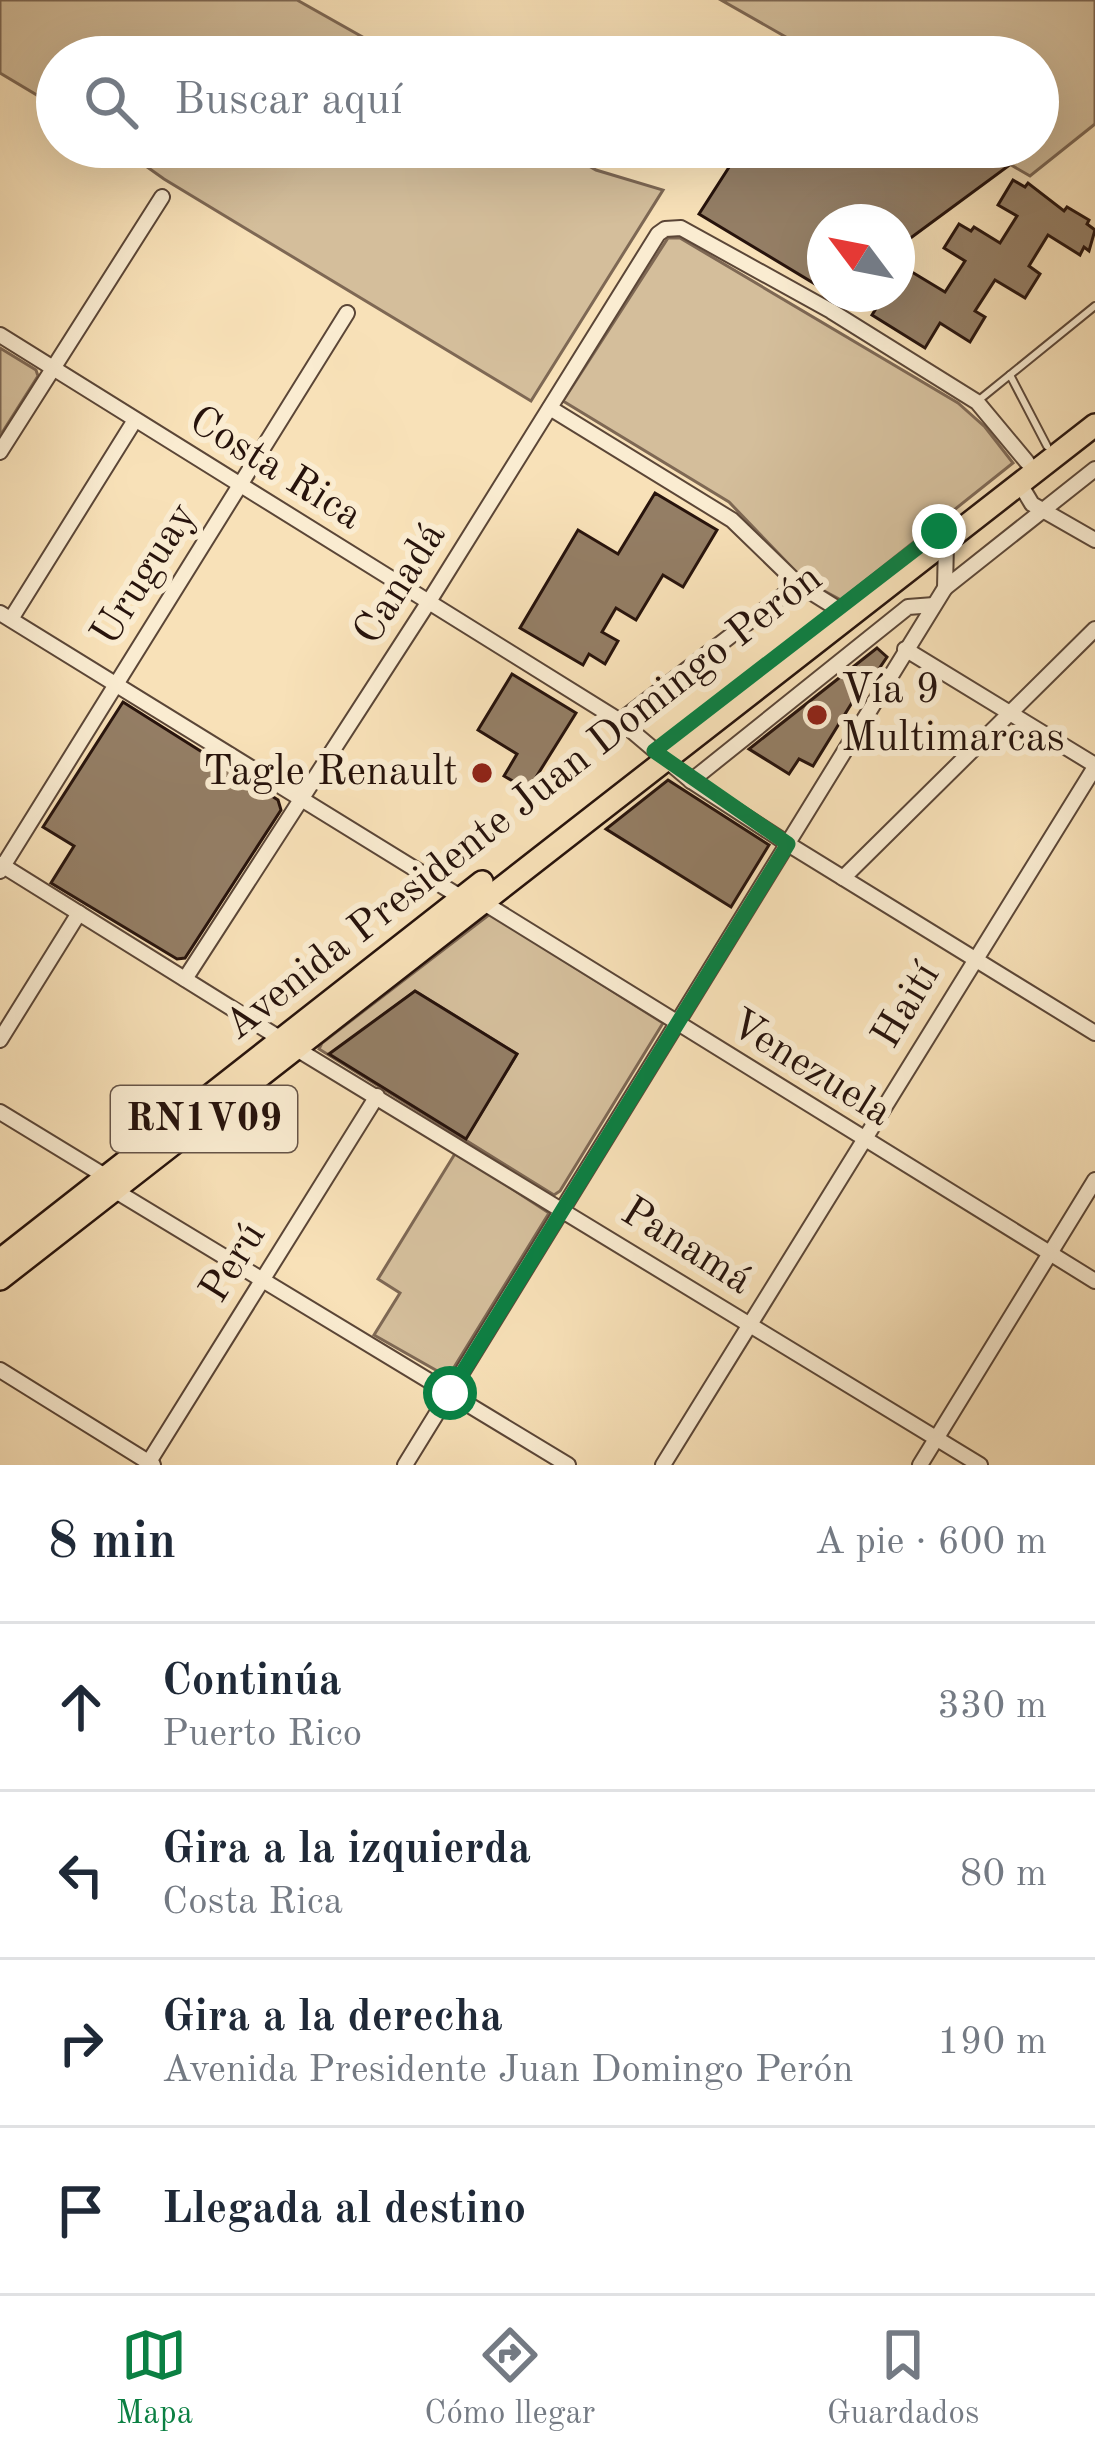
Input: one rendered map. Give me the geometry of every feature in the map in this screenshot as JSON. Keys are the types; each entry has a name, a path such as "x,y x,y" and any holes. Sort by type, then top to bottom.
{"main road":[{"name":"Avenida Presidente Juan Domingo Perón","path":"652,748 888,587 946,542 1047,446 1095,408"},
{"name":"Avenida Presidente Juan Domingo Perón","path":"0,1260 109,1183 288,1044 652,748 1023,472 1095,425"},
{"name":"Avenida Presidente Juan Domingo Perón","path":"0,1280 109,1183"}],"street":[{"path":"0,452 162,197"},
{"name":"Canadá","path":"185,979 428,603 658,234 681,228 831,311 976,402"},
{"name":"Uruguay","path":"1,867 347,314"},
{"name":"Costa Rica","path":"0,335 620,721 691,781 1095,1033"},
{"path":"976,402 1023,472 1032,504 1095,540"},
{"path":"550,408 732,520 798,584 838,609"},
{"path":"5,616 135,420"},
{"path":"404,1465 945,588 1095,469"},
{"path":"945,588 946,542"},
{"path":"620,721 798,584"},
{"path":"888,587 908,608"},
{"path":"691,781 908,608 934,605"},
{"name":"Venezuela","path":"5,616 1095,1282"},
{"path":"843,878 1095,629"},
{"path":"905,649 1095,766"},
{"name":"Haití","path":"664,1465 1095,766"},
{"name":"Panamá","path":"1,867 980,1465"},
{"path":"0,1040 79,913"},
{"name":"Perú","path":"150,1464 376,1096"},
{"path":"0,1112 568,1465"},
{"path":"920,1465 1095,1180"},
{"path":"0,1370 150,1464"}],"lane":[{"path":"976,402 1095,306"},
{"path":"1010,375 1047,446"}],"shaded area":[{"path":"0,0 297,0 361,36 36,36 36,94 0,73"},
{"path":"721,0 1095,0 1095,124 1059,153 1059,36 784,36"},
{"path":"149,168 593,168 663,190 531,401"},
{"path":"1016,168 1040,168 1030,176"},
{"path":"668,238 680,238 958,403 985,427 1013,463 841,600 804,580 729,502 563,401"},
{"path":"0,348 36,370 38,376 0,436"},
{"path":"490,914 663,1023 554,1195 319,1049","holes":["415,991 517,1054 466,1138 330,1055"]},
{"path":"456,1152 549,1213 448,1377 374,1335 400,1293 378,1279"}],"building":[{"path":"729,168 1006,168 915,235 915,204 807,204 807,279 699,214"},
{"path":"1013,180 1025,187 1028,183 1064,211 1067,207 1089,220 1087,224 1095,230 1089,251 1084,247 1080,255 1048,235 1029,266 1040,274 1025,298 995,280 975,311 985,317 970,342 940,323 925,348 872,315 915,312 915,274 945,292 965,261 944,248 959,224 1000,243 1017,216 998,205"},
{"path":"655,493 717,530 683,587 663,575 636,620 616,608 602,632 618,641 605,664 589,654 583,665 520,628 578,530 618,554"},
{"name":"Vía 9 Multimarcas","path":"877,648 887,657 870,682 866,680 813,766 799,759 789,774 749,749"},
{"path":"512,674 576,713 528,790 504,776 517,754 478,730"},
{"path":"123,702 278,800 281,810 185,958 177,959 51,883 74,846 43,827"},
{"path":"668,780 769,845 731,907 606,829"},
{"path":"415,991 517,1054 466,1139 329,1054"}],"place":[{"name":"Vía 9 Multimarcas","path":"817,715"},
{"name":"Tagle Renault","path":"482,773"}],"route":[{"path":"450,1393 788,844 654,751 939,531"}]}
